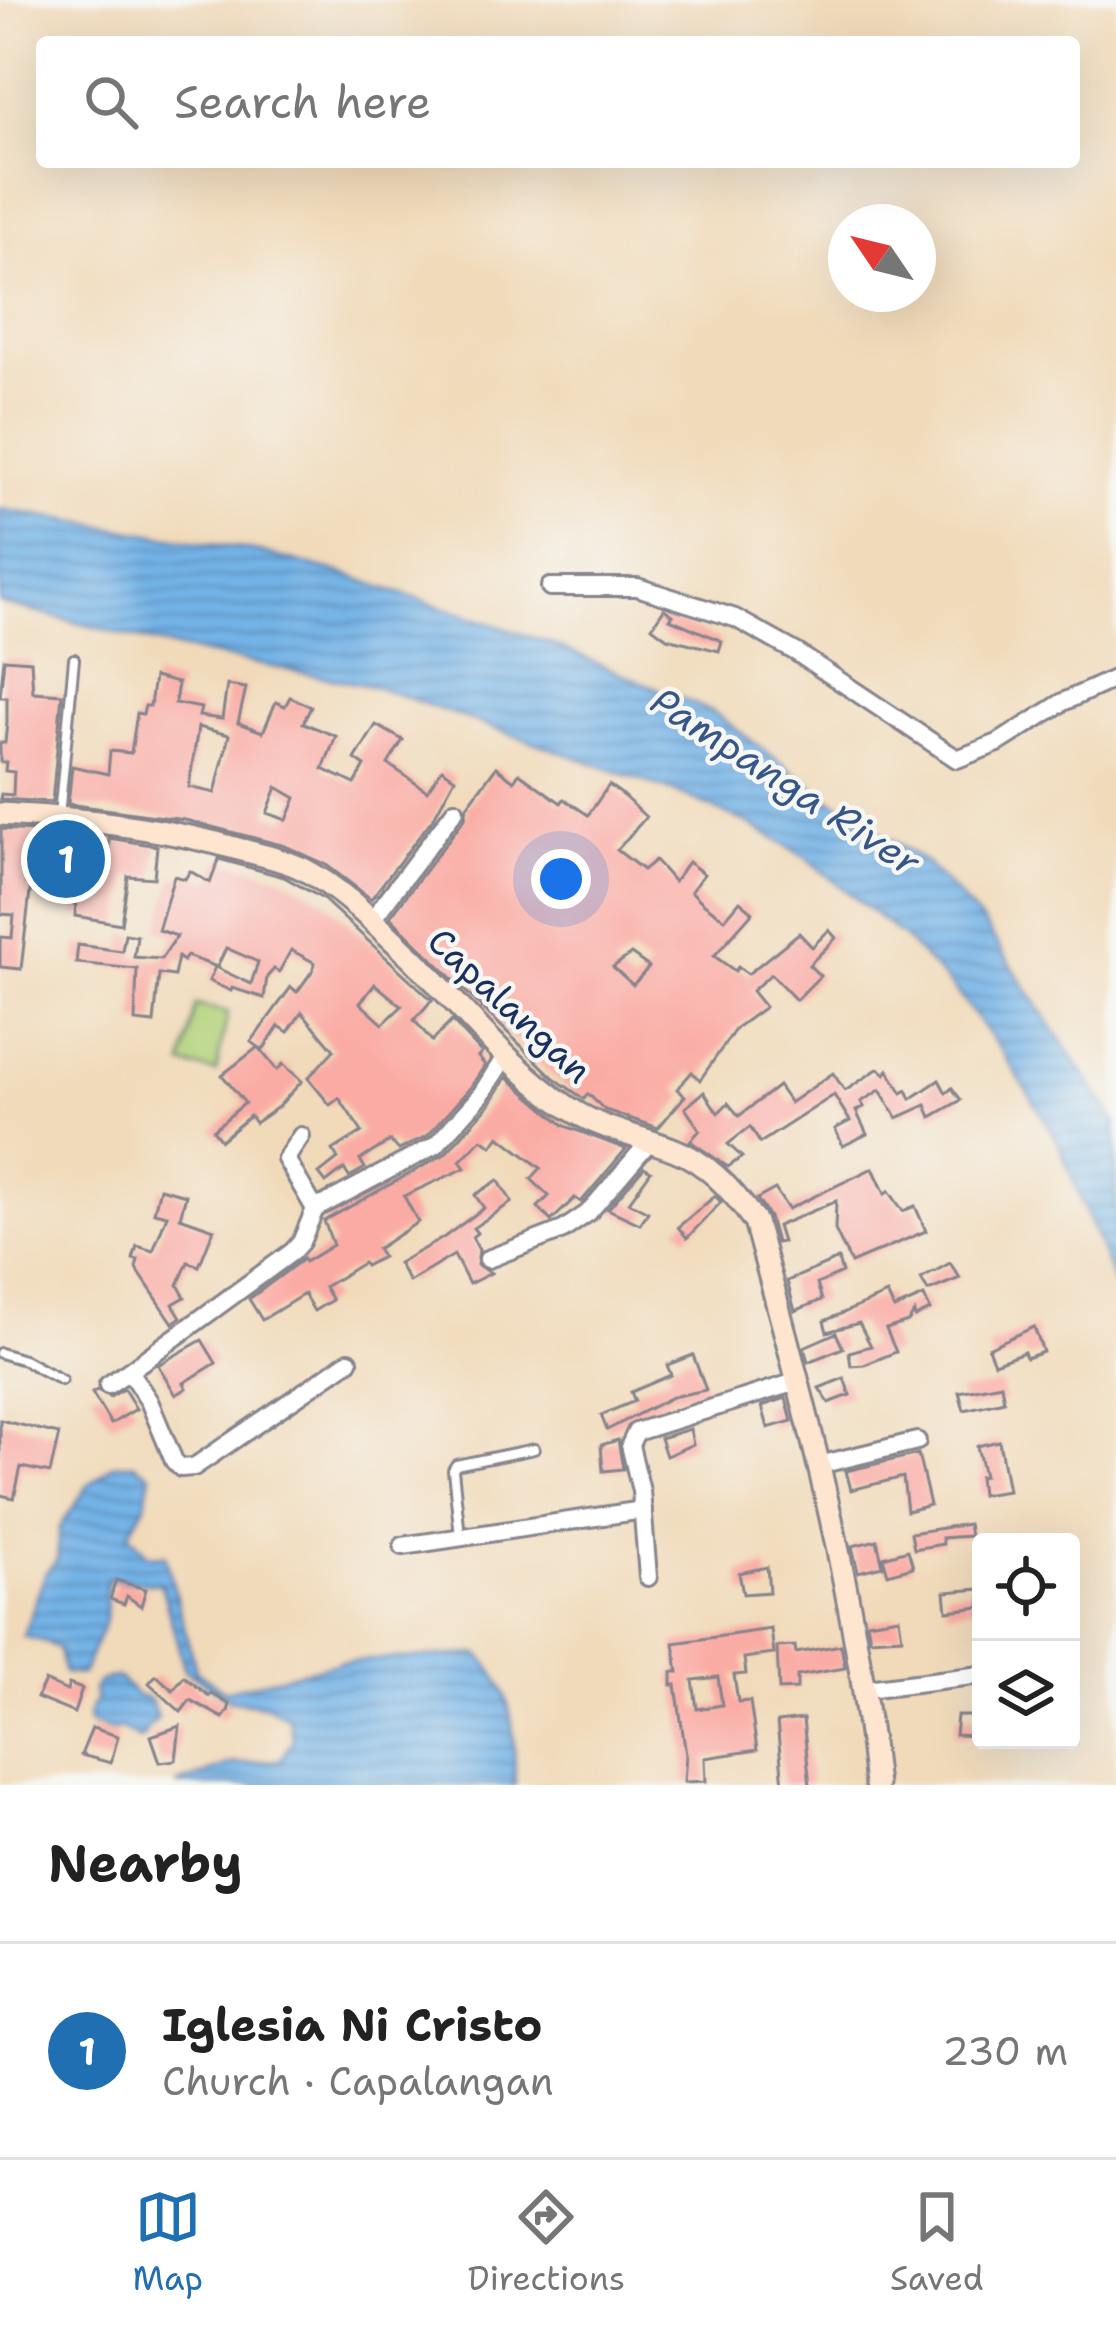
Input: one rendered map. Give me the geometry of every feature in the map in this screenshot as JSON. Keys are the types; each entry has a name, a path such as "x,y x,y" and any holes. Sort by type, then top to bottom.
{"street":[{"path":"550,587 637,587 735,619 796,652 957,758 998,743 1063,702 1116,678"},
{"path":"371,921 454,810"},
{"name":"Capalangan","path":"0,814 59,817 193,836 303,869 371,921 530,1080 570,1109 614,1132 695,1160 736,1196 754,1222 819,1465 866,1689 876,1785"},
{"path":"108,1385 292,1252 315,1209 436,1145 464,1116 506,1055"},
{"path":"301,1136 286,1159 315,1209"},
{"path":"488,1259 563,1230 588,1214 649,1142"},
{"path":"129,1371 181,1468 194,1467 349,1361"},
{"path":"648,1577 643,1510 630,1445 635,1432 799,1381"},
{"path":"819,1465 917,1442"},
{"path":"403,1546 643,1510"},
{"path":"866,1689 972,1676"}],"lane":[{"path":"59,817 74,659"},
{"path":"0,1352 62,1380"},
{"path":"460,1537 456,1465 534,1449"}],"green space":[{"path":"196,1005 228,1012 216,1072 183,1065"}],"water":[{"name":"Pampanga River","path":"0,509 259,552 340,573 549,643 713,712 925,862 983,923 1116,1122 1116,1288 1057,1139 1004,1054 955,990 902,936 805,857 751,825 678,793 377,687 180,649 0,603"},
{"path":"114,1464 135,1464 151,1475 145,1505 129,1534 149,1556 165,1555 196,1671 225,1691 341,1662 479,1654 506,1699 515,1785 176,1785 232,1764 280,1760 293,1740 288,1717 268,1706 231,1700 185,1670 161,1584 107,1579 105,1621 82,1675 64,1673 59,1650 23,1636 46,1572 57,1560 60,1527 87,1487"},
{"path":"119,1678 137,1696 150,1699 157,1718 145,1736 139,1739 121,1728 89,1723 96,1699 93,1690 98,1682"}],"building":[{"path":"664,609 673,615 670,619 722,641 719,651 667,638 652,627"},
{"path":"4,659 31,661 33,692 62,694 52,802 0,799 1,794 13,795 14,772 5,771 6,762 0,762 7,722 7,697 0,697"},
{"path":"154,677 178,683 175,703 201,708 199,716 222,719 227,685 246,688 238,723 263,732 276,702 285,706 290,697 311,707 303,723 336,736 323,769 355,784 365,766 355,759 376,725 403,740 388,764 427,791 442,769 455,778 434,817 371,899 325,864 285,846 185,820 68,804 72,766 108,774 110,751 131,753 137,713 143,714 145,706 150,706","holes":["198,727 229,735 215,793 189,787","277,787 296,798 287,820 267,813"]},
{"path":"496,767 514,781 519,773 561,803 564,799 588,815 609,785 646,817 617,850 643,870 655,860 674,882 688,862 704,874 691,891 703,903 725,919 740,901 753,912 714,956 735,971 738,967 748,974 799,933 812,947 829,930 836,938 809,965 820,976 796,1000 771,974 752,991 765,1007 736,1028 700,1080 692,1072 677,1089 685,1096 658,1128 605,1110 588,1094 584,1099 554,1078 390,917 465,818 467,806","holes":["631,954 649,967 633,985 613,967"]},
{"path":"1,829 35,831 33,856 28,856 26,883 31,883 21,969 0,967 0,937 12,938 14,915 1,914"},
{"path":"109,838 157,846 154,878 128,876 121,924 75,916 76,904 59,903 61,877 53,876 56,840 109,848"},
{"path":"219,859 284,877 323,899 432,1000 414,1020 432,1041 452,1021 482,1053 478,1057 485,1065 470,1088 428,1135 399,1150 390,1141 360,1160 365,1168 349,1177 344,1169 326,1183 319,1174 338,1159 333,1150 362,1132 339,1098 330,1105 308,1078 334,1050 302,1012 288,1032 279,1026 263,1050 251,1042 291,987 297,992 313,970 315,963 291,950 279,972 274,969 267,977 264,998 209,981 215,967 251,984 258,962 226,948 217,967 178,957 174,976 159,974 154,1023 135,1021 137,969 76,963 78,945 122,951 125,934 137,936 134,957 161,959 177,936 158,930 174,876 185,879 190,871 210,883","holes":["375,984 402,1006 383,1024 360,1003"]},
{"path":"258,1047 277,1070 283,1064 302,1081 278,1107 255,1123 250,1116 221,1140 213,1130 245,1103 222,1075"},
{"path":"879,1068 885,1074 888,1070 911,1099 939,1080 946,1093 952,1088 961,1100 931,1117 926,1105 897,1118 880,1090 856,1111 867,1134 843,1146 835,1129 850,1121 834,1095 760,1143 750,1127 728,1144 742,1157 728,1167 690,1141 700,1130 685,1108 704,1092 718,1113 728,1103 739,1116 778,1086 790,1103 833,1073 845,1091"},
{"path":"507,1077 565,1126 626,1149 581,1202 575,1198 551,1221 538,1207 549,1196 531,1179 541,1168 499,1136 492,1146 482,1139 460,1161 465,1168 404,1196 418,1222 377,1249 382,1257 324,1287 332,1300 314,1311 304,1294 262,1320 249,1299 303,1259 333,1245 324,1221 445,1154 490,1104"},
{"path":"644,1167 651,1171 629,1202 648,1212 640,1224 608,1209"},
{"path":"873,1168 885,1194 889,1191 903,1211 915,1206 926,1231 851,1263 835,1230 836,1201 777,1226 782,1242 776,1243 769,1217 757,1199 775,1189 788,1209"},
{"path":"498,1180 512,1202 473,1228 477,1233 472,1237 479,1250 477,1265 491,1273 469,1284 454,1255 409,1282 398,1263 484,1208 475,1195"},
{"path":"160,1188 186,1195 180,1217 214,1229 199,1266 188,1262 178,1285 185,1297 173,1304 181,1317 173,1323 136,1268 138,1260 133,1259 137,1246 153,1251 167,1215 154,1212"},
{"path":"715,1196 721,1202 687,1238 678,1227"},
{"path":"838,1259 842,1273 817,1284 822,1300 795,1311 787,1281"},
{"path":"950,1263 960,1278 928,1291 921,1279"},
{"path":"887,1294 894,1309 924,1296 930,1310 886,1329 896,1352 851,1366 849,1352 871,1346 859,1323 827,1332 824,1321"},
{"path":"1034,1327 1043,1352 1026,1358 1024,1352 994,1363 988,1348"},
{"path":"836,1333 843,1348 808,1362 804,1347"},
{"path":"202,1340 216,1363 184,1383 187,1388 176,1395 158,1365"},
{"path":"693,1355 706,1390 672,1397 607,1430 601,1415 635,1401 631,1392 671,1375 667,1365"},
{"path":"844,1378 850,1395 829,1403 819,1388"},
{"path":"1001,1384 1004,1401 964,1410 959,1392"},
{"path":"124,1389 136,1409 111,1424 92,1393 97,1390 110,1397"},
{"path":"786,1398 792,1421 768,1428 762,1406"},
{"path":"0,1420 59,1434 50,1473 21,1467 14,1498 0,1495"},
{"path":"690,1429 693,1444 666,1456 660,1438"},
{"path":"618,1440 623,1469 603,1471 601,1445"},
{"path":"999,1441 1008,1491 981,1495 979,1477 984,1476 977,1446"},
{"path":"918,1454 930,1505 907,1511 903,1477 851,1490 846,1471"},
{"path":"968,1524 970,1536 942,1538 943,1544 914,1549 911,1533"},
{"path":"877,1540 883,1566 858,1572 852,1546"},
{"path":"908,1550 913,1567 888,1574 883,1557"},
{"path":"767,1567 769,1592 743,1594 739,1573"},
{"path":"116,1580 146,1589 141,1606 127,1596 124,1604 110,1599"},
{"path":"972,1590 972,1608 947,1611 945,1592"},
{"path":"899,1617 902,1637 870,1639 867,1622"},
{"path":"771,1629 774,1654 744,1658 746,1674 734,1675 738,1702 750,1701 757,1750 705,1758 706,1781 684,1782 686,1755 676,1685 672,1685 672,1672 678,1672 674,1643","holes":["718,1677 722,1705 697,1709 693,1680"]},
{"path":"841,1645 845,1668 797,1676 797,1689 779,1690 777,1647 795,1646 796,1653"},
{"path":"156,1675 173,1690 184,1676 230,1705 228,1711 223,1718 190,1700 181,1712 149,1683"},
{"path":"45,1681 67,1691 69,1684 82,1689 74,1713 37,1698"},
{"path":"957,1716 972,1716 972,1736 955,1735"},
{"path":"803,1719 810,1785 783,1785 777,1722"},
{"path":"180,1726 176,1760 160,1762 151,1736"},
{"path":"92,1728 118,1736 111,1763 81,1755"}],"place":[{"name":"Iglesia Ni Cristo","path":"66,859"}]}
